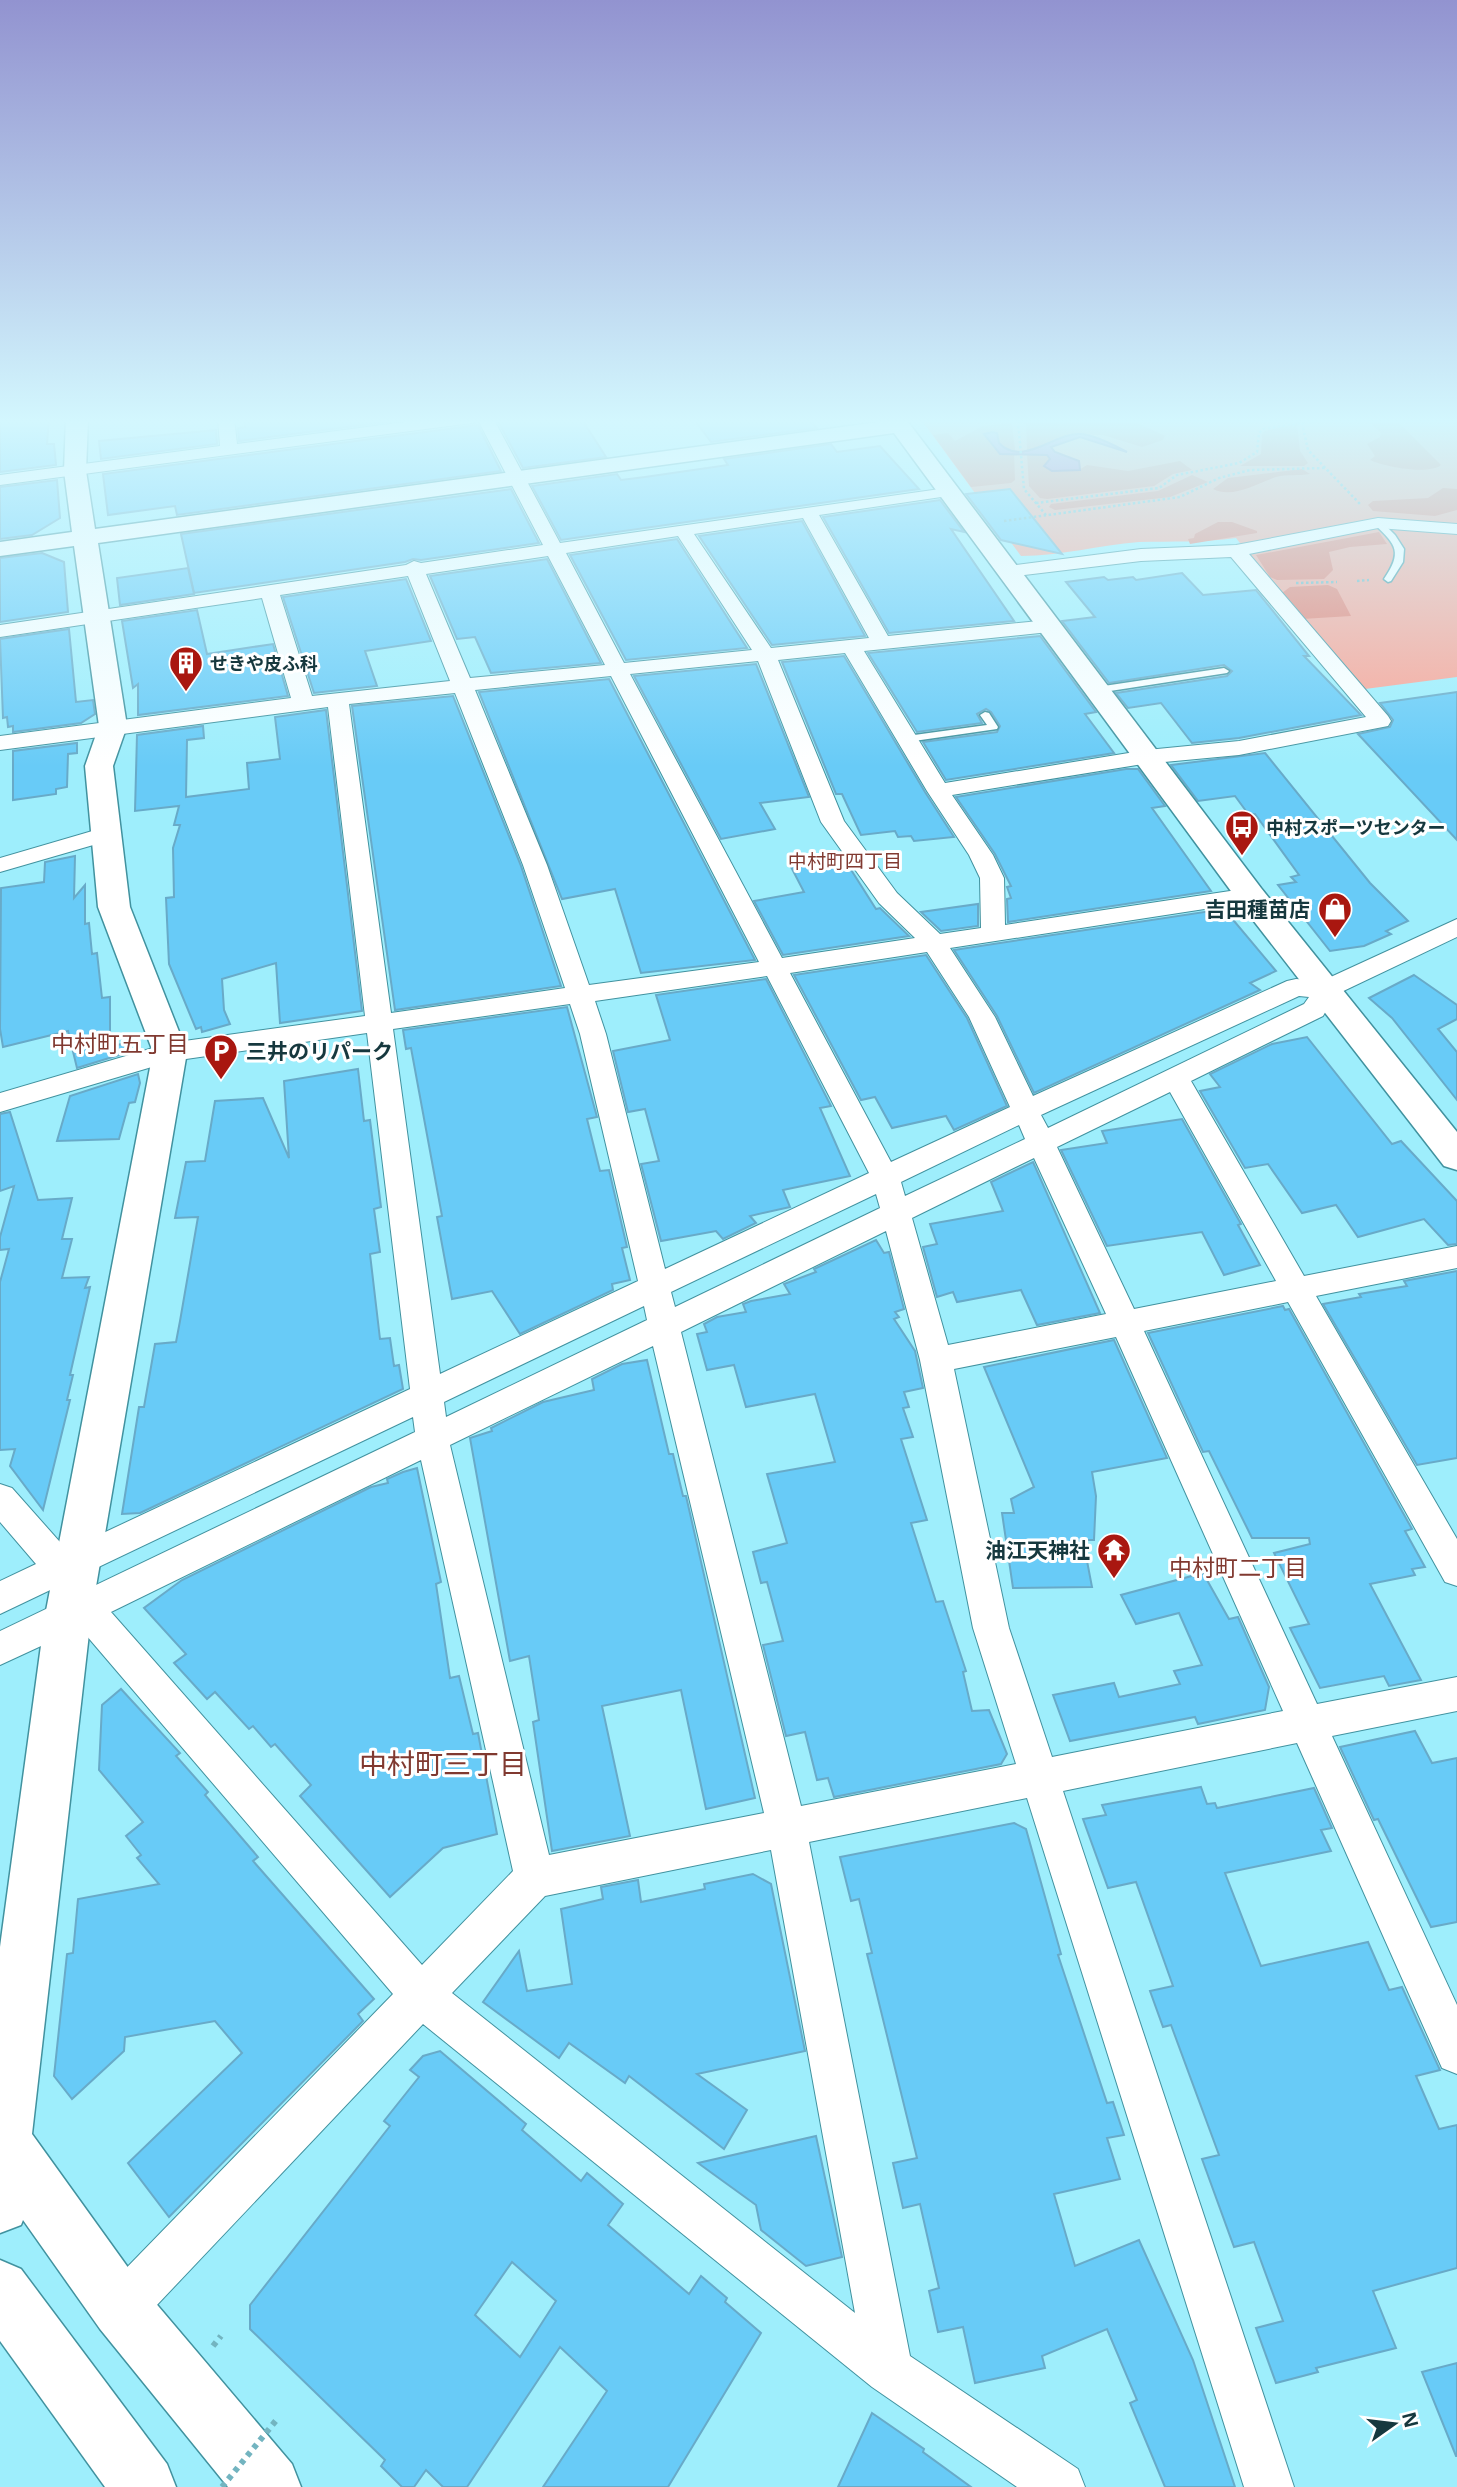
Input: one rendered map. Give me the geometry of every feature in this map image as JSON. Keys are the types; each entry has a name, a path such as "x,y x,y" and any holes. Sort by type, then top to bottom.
{"street":[{"path":"0,549 109,534"},
{"path":"548,534 886,1179 898,1212 936,1360 991,1628 1269,2487"},
{"path":"0,631 646,534"},
{"path":"685,534 766,656 833,822 888,898 933,942 982,1017 1308,1721 1457,2053"},
{"path":"820,534 882,643"},
{"path":"980,534 1250,895 1457,1157"},
{"path":"1008,571 1140,555 1236,551 1322,534"},
{"path":"0,2204 1,2141 77,1612 70,1564 170,1052 114,907 99,766 113,726 87,537"},
{"path":"938,791 1148,758 1239,748 1380,721 1236,551"},
{"path":"414,567 535,865 581,995 787,1829 889,2370"},
{"path":"269,590 304,705"},
{"path":"0,743 113,726 462,687 1049,626"},
{"path":"852,646 938,791 981,855 992,878 993,933"},
{"path":"338,701 432,1437 534,1878"},
{"path":"0,865 106,834"},
{"path":"0,1103 170,1052 777,967 1250,895"},
{"path":"0,1598 1027,1110 1296,987 1325,990 1457,927"},
{"path":"0,1649 1314,1010 1325,990"},
{"path":"1175,1077 1457,1571"},
{"path":"936,1360 1457,1257"},
{"path":"0,1498 70,1564"},
{"path":"77,1612 423,1997 889,2370 1060,2487"},
{"path":"121,2308 423,1997 534,1878 787,1829 1308,1721 1457,1694"},
{"path":"1,2141 121,2308 269,2487"},
{"path":"0,2290 144,2487"}],"lane":[{"path":"1388,579 1400,565 1402,555 1391,534"},
{"path":"1097,690 1224,671"},
{"path":"907,739 993,727 985,715"}],"path":[{"path":"212,2347 221,2336"},
{"path":"222,2487 278,2418"}],"shaded area":[{"path":"1005,534 1457,534 1457,677 1365,689 1313,635 1236,538 1139,542 1021,556"},
{"path":"1195,534 1251,534 1190,544 1188,539 1194,538"},
{"path":"1368,534 1380,534 1387,544 1329,552 1333,570 1324,579 1277,580 1270,577 1256,555"},
{"path":"1328,585 1337,589 1351,616 1302,619 1282,593 1290,587"}],"building":[{"path":"0,534 34,534 32,535 0,539"},
{"path":"181,534 534,534 539,543 413,559 194,593"},
{"path":"558,534 603,534 561,540"},
{"path":"809,534 865,636 772,645 699,536"},
{"path":"833,534 954,534 1014,621 889,633"},
{"path":"996,534 1046,534 1062,554 1001,540"},
{"path":"677,539 747,648 626,660 570,555"},
{"path":"42,553 64,562 68,612 0,622 0,558"},
{"path":"547,559 601,663 491,673 475,637 457,639 430,576"},
{"path":"188,568 194,594 120,605 117,578"},
{"path":"1182,573 1203,595 1256,590 1309,656 1304,656 1361,715 1239,738 1192,743 1161,703 1128,708 1116,693 1227,676 1232,671 1224,665 1109,683 1062,621 1095,617 1066,582 1104,577 1108,580 1133,577 1136,580"},
{"path":"406,579 431,641 365,651 377,686 314,693 283,597"},
{"path":"197,610 207,654 273,644 288,696 138,715 138,684 133,688 122,621"},
{"path":"69,629 76,702 93,700 95,714 81,723 13,732 13,726 8,727 7,717 3,718 0,639"},
{"path":"1040,636 1096,712 1085,714 1114,753 946,780 923,742 997,732 1000,726 986,709 977,714 982,723 917,732 868,653"},
{"path":"844,656 954,837 914,841 911,836 898,837 895,831 861,835 842,794 836,794 782,662"},
{"path":"756,664 809,797 760,803 775,829 721,839 634,676"},
{"path":"609,679 755,960 641,973 615,889 562,899 479,692"},
{"path":"1457,692 1457,840 1358,734 1390,727 1393,720 1380,703"},
{"path":"453,696 521,866 561,986 395,1010 352,706"},
{"path":"326,710 362,1011 280,1023 276,963 222,979 224,1010 230,1024 202,1032 201,1027 196,1029 169,964 166,898 174,897 173,848 180,825 174,825 179,806 135,811 137,735 203,726 204,738 187,740 186,797 249,789 247,763 280,759 275,717"},
{"path":"77,743 77,753 68,754 67,787 56,789 56,794 13,800 13,751"},
{"path":"1265,753 1370,883 1408,921 1386,931 1391,934 1364,946 1330,951 1278,885 1296,882 1291,877 1299,875 1255,814 1249,815 1235,796 1198,801 1171,765"},
{"path":"1138,769 1165,806 1152,808 1211,891 1008,922 1007,899 1011,898 1007,887 1011,886 995,854 956,797"},
{"path":"841,854 876,909 880,908 909,936 783,955 754,901 804,892 789,863"},
{"path":"75,856 74,898 85,885 85,924 89,923 92,954 97,953 102,998 110,997 110,1047 129,1042 132,1051 77,1068 68,1031 3,1047 0,1029 1,888 44,882 45,862"},
{"path":"978,904 978,926 941,931 921,912"},
{"path":"1224,909 1276,971 1250,983 1260,990 1034,1093 997,1016 954,950"},
{"path":"926,955 967,1018 1007,1106 954,1130 946,1116 892,1128 875,1097 861,1100 794,975"},
{"path":"1414,975 1457,1005 1457,1019 1438,1029 1457,1052 1457,1100 1392,1018 1369,998"},
{"path":"766,979 831,1106 820,1108 850,1176 783,1190 790,1207 750,1216 756,1223 723,1239 716,1231 661,1241 641,1164 659,1161 645,1109 628,1112 613,1051 670,1040 656,995"},
{"path":"567,1007 597,1117 587,1119 600,1171 609,1170 627,1247 622,1248 630,1280 612,1284 613,1290 520,1334 492,1291 452,1299 437,1217 442,1216 411,1048 406,1049 403,1030"},
{"path":"1307,1037 1392,1144 1401,1141 1457,1201 1457,1244 1448,1245 1424,1219 1358,1237 1336,1205 1302,1213 1268,1164 1245,1168 1200,1091 1220,1087 1210,1074 1272,1044"},
{"path":"358,1069 364,1121 370,1120 381,1207 374,1209 380,1252 370,1254 380,1339 390,1338 394,1366 399,1365 403,1389 140,1513 122,1514 139,1407 144,1407 155,1344 176,1342 198,1217 175,1218 186,1162 205,1161 215,1101 263,1098 289,1158 284,1081"},
{"path":"138,1074 140,1083 135,1102 129,1103 119,1139 57,1141 70,1096"},
{"path":"10,1112 38,1200 72,1198 62,1239 72,1239 62,1278 89,1277 85,1288 90,1287 70,1375 73,1375 67,1400 70,1400 43,1510 10,1466 15,1449 0,1450 0,1282 9,1249 0,1250 0,1237 14,1186 0,1191 0,1114"},
{"path":"1182,1119 1241,1224 1238,1225 1260,1265 1224,1275 1202,1232 1107,1246 1061,1150 1107,1143 1102,1131"},
{"path":"1033,1162 1100,1313 1037,1325 1021,1290 957,1302 953,1292 937,1297 923,1247 937,1244 930,1224 1003,1211 991,1182"},
{"path":"876,1240 884,1253 889,1252 904,1309 895,1312 899,1317 894,1319 915,1351 923,1388 904,1392 909,1407 903,1408 913,1437 901,1439 927,1520 911,1523 936,1602 943,1601 966,1671 963,1672 972,1711 989,1710 1007,1754 1001,1764 834,1797 828,1778 817,1780 805,1732 786,1736 763,1645 783,1641 767,1582 761,1583 753,1552 787,1543 767,1474 835,1462 815,1394 746,1407 734,1365 707,1370 697,1334 707,1332 704,1324 717,1317 746,1312 743,1304 790,1294 784,1284 816,1272 814,1269"},
{"path":"1457,1271 1457,1458 1417,1465 1323,1304 1361,1297 1359,1294 1407,1286 1404,1281"},
{"path":"1283,1306 1285,1310 1289,1309 1412,1529 1405,1531 1425,1567 1412,1569 1415,1575 1370,1584 1421,1680 1389,1686 1384,1676 1320,1688 1290,1628 1309,1624 1274,1553 1310,1544 1309,1538 1252,1538 1209,1451 1203,1452 1148,1333"},
{"path":"1114,1340 1167,1458 1092,1472 1096,1496 1094,1540 1083,1540 1092,1587 1013,1588 1002,1513 1014,1513 1011,1499 1034,1487 984,1367"},
{"path":"647,1360 669,1454 673,1454 683,1496 686,1496 755,1798 706,1809 681,1690 602,1706 630,1836 552,1851 533,1722 539,1720 529,1656 510,1661 470,1438 492,1431 491,1428 543,1402 594,1390 592,1379 622,1364"},
{"path":"417,1468 441,1582 436,1584 450,1678 459,1676 473,1734 478,1733 497,1834 443,1848 390,1897 300,1796 311,1785 275,1744 271,1747 253,1726 249,1729 215,1692 207,1699 174,1663 186,1654 144,1608 182,1580 371,1487 388,1483 387,1479"},
{"path":"1203,1573 1229,1619 1238,1617 1269,1687 1265,1710 1198,1724 1195,1717 1070,1741 1053,1695 1114,1683 1119,1697 1180,1684 1174,1671 1202,1665 1179,1613 1136,1624 1121,1595"},
{"path":"121,1689 180,1753 176,1756 208,1792 205,1795 258,1857 253,1861 374,1999 358,2014 363,2021 169,2217 128,2163 242,2053 215,2021 125,2037 124,2051 72,2099 54,2076 67,1954 73,1953 78,1899 159,1884 137,1858 141,1855 126,1836 143,1822 99,1770 102,1705"},
{"path":"1415,1731 1432,1763 1457,1758 1457,1922 1431,1927 1378,1819 1374,1820 1340,1747"},
{"path":"1201,1787 1207,1804 1215,1803 1217,1808 1314,1788 1332,1828 1321,1830 1331,1851 1225,1873 1261,1966 1368,1942 1389,1990 1402,1987 1440,2070 1416,2076 1439,2129 1457,2125 1457,2268 1373,2291 1396,2348 1316,2368 1318,2372 1276,2383 1256,2328 1283,2321 1254,2242 1234,2247 1202,2159 1219,2155 1171,2025 1163,2027 1150,1991 1173,1986 1136,1882 1108,1888 1083,1819 1106,1815 1102,1805"},
{"path":"1014,1823 1026,1829 1061,1954 1058,1955 1107,2103 1113,2102 1124,2135 1107,2138 1120,2179 1054,2194 1075,2266 1139,2240 1193,2360 1235,2487 1165,2487 1130,2403 1137,2400 1107,2329 1042,2356 1045,2368 975,2383 963,2327 938,2332 929,2291 939,2288 920,2204 903,2208 893,2163 917,2158 867,1954 872,1953 859,1899 851,1901 840,1857"},
{"path":"753,1874 771,1884 805,2051 697,2074 747,2110 724,2149 629,2076 625,2083 569,2043 559,2058 483,2002 519,1951 527,1991 572,1984 561,1909 603,1899 601,1887 638,1880 641,1902 705,1889 704,1884"},
{"path":"440,2051 526,2124 522,2130 581,2181 587,2173 623,2204 608,2225 689,2294 701,2276 727,2298 725,2302 761,2333 668,2487 543,2487 607,2391 560,2347 467,2487 443,2487 426,2470 414,2487 402,2487 381,2466 385,2460 250,2329 250,2305 390,2126 384,2121 419,2077 410,2070 423,2056","holes":["512,2262 556,2301 520,2357 475,2315"]},
{"path":"816,2136 842,2257 806,2266 761,2230 756,2205 698,2163"},
{"path":"1457,2363 1457,2456 1456,2456 1422,2372"},
{"path":"872,2413 924,2449 923,2452 971,2487 838,2487"}],"place":[{"name":"せきや皮ふ科","path":"186,693"},
{"name":"中村スポーツセンター","path":"1242,857"},
{"name":"吉田種苗店","path":"1335,939"},
{"name":"三井のリパーク","path":"221,1081"},
{"name":"油江天神社","path":"1114,1580"}],"district":[{"name":"中村町四丁目","path":"845,861"},
{"name":"中村町五丁目","path":"120,1043"},
{"name":"中村町二丁目","path":"1238,1567"},
{"name":"中村町三丁目","path":"443,1763"}]}
